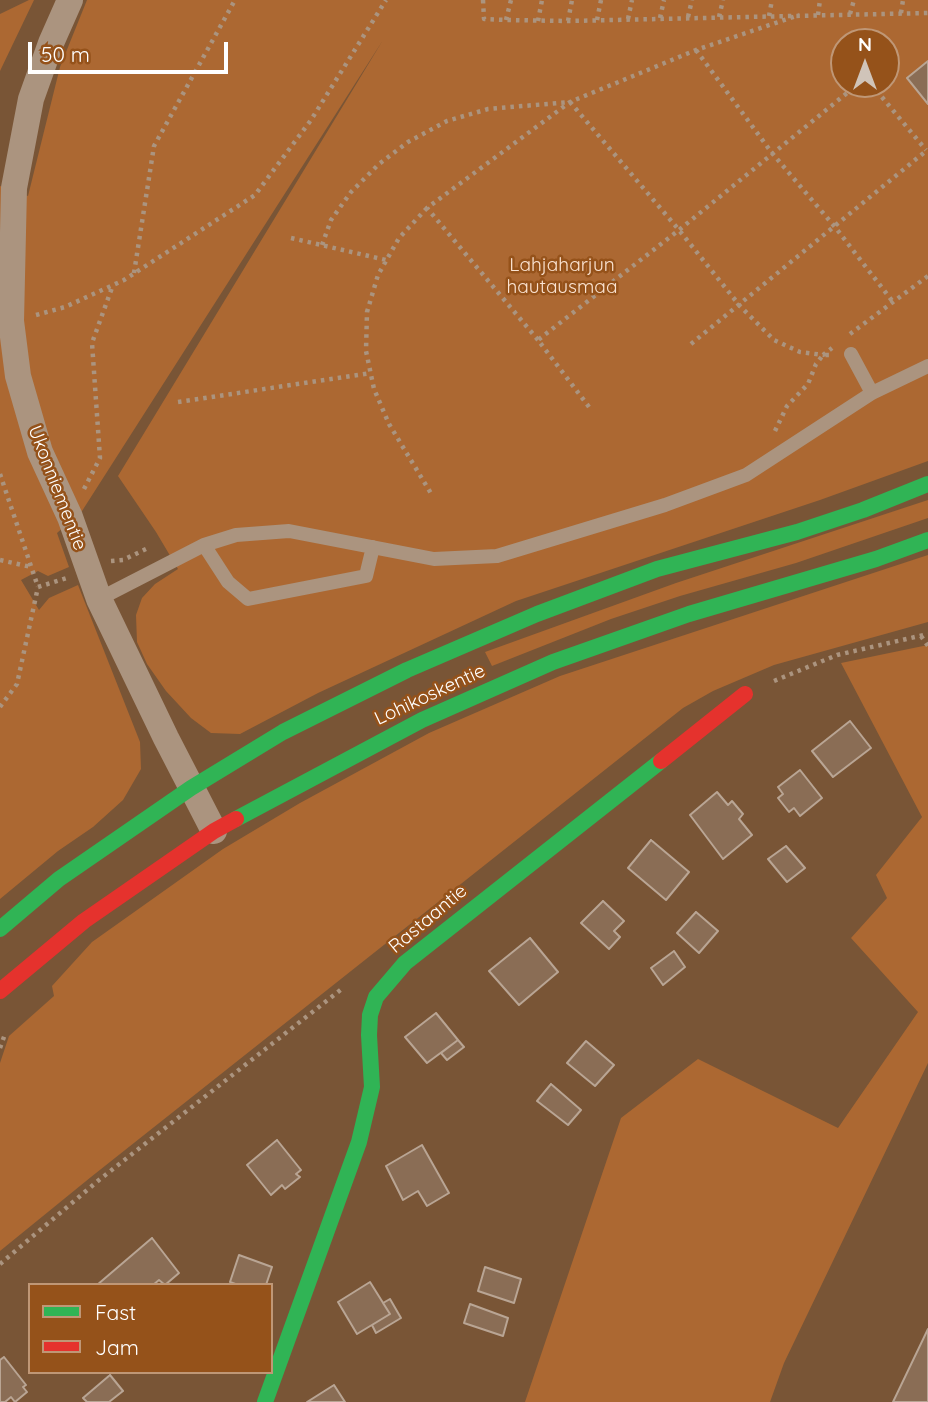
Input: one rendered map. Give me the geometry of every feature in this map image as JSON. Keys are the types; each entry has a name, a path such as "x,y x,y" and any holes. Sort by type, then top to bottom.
{"main road":[{"name":"Lohikoskentie","path":"0,929 59,879 191,788 283,732 407,670 537,614 657,569 797,531 863,510 928,484"},
{"name":"Lohikoskentie","path":"0,991 84,921 215,831 422,720 553,662 689,614 876,559 928,540"},
{"name":"Rastaantie","path":"265,1402 359,1142 372,1087 369,1035 370,1015 376,997 405,963 745,694"}],"street":[{"name":"Ukonniementie","path":"70,0 30,99 14,188 9,379 70,517 99,599 191,788 215,831"}],"lane":[{"path":"851,354 872,393"},
{"path":"99,599 204,545 236,535 289,531 434,559 498,556 665,505 746,475 872,393 928,366"},
{"path":"204,545 228,582 248,599 366,576 373,547"}],"path":[{"path":"134,274 155,146 235,0"},
{"path":"11,321 65,307 113,285 255,195 311,120 386,0"},
{"path":"483,0 484,19 538,21 928,13"},
{"path":"506,20 511,0"},
{"path":"538,21 542,0"},
{"path":"568,21 572,0"},
{"path":"597,20 601,0"},
{"path":"628,19 632,0"},
{"path":"660,18 664,0"},
{"path":"688,18 692,0"},
{"path":"719,17 723,0"},
{"path":"769,16 772,0"},
{"path":"818,15 820,0"},
{"path":"850,14 853,0"},
{"path":"901,13 903,0"},
{"path":"432,495 389,424 373,389 366,351 367,312 378,275 399,237 427,208 570,102 696,50 799,15"},
{"path":"696,50 772,153 835,227 893,302"},
{"path":"538,340 679,230 841,98"},
{"path":"691,344 927,152 882,98"},
{"path":"570,102 740,306 774,340 800,352 851,354"},
{"path":"322,245 331,220 351,192 379,164 408,142 447,121 488,109 570,102"},
{"path":"427,208 538,340 589,407"},
{"path":"291,238 386,260"},
{"path":"843,340 928,276"},
{"path":"70,517 100,458 92,343 113,285"},
{"path":"773,435 787,406 808,384 823,355 833,348"},
{"path":"178,402 371,373"},
{"path":"0,474 38,587 17,684 0,707"},
{"path":"38,587 110,561 123,560 158,544"},
{"path":"0,560 31,567"},
{"path":"921,636 928,646"},
{"path":"0,1048 5,1034"}],"green space":[{"path":"34,0 0,71 0,14"},
{"name":"Lahjaharjun hautausmaa","path":"87,0 928,0 928,461 820,500 516,601 318,693 240,734 211,733 191,718 166,691 147,664 137,642 136,615 142,598 155,584 178,569 118,476 383,40 82,511 57,533 69,567 48,576 38,571 21,580 39,610 49,598 78,585 140,742 141,769 123,800 93,827 58,851 0,899 0,186 28,196 60,67"},
{"path":"928,500 928,518 796,563 611,619 492,666 485,652 676,583"},
{"path":"928,555 928,622 774,665 713,691 683,708 0,1251 0,1063 9,1036 54,996 52,986 92,942 223,849 300,803 429,733 560,676"},
{"path":"928,645 928,1063 784,1363 770,1402 525,1402 621,1118 698,1059 838,1128 918,1012 851,938 887,898 876,875 922,817 841,663"}],"building":[{"path":"928,61 928,104 907,78"},
{"path":"850,721 871,748 833,777 812,751"},
{"path":"800,770 822,798 800,816 794,808 789,812 778,798 783,794 778,787"},
{"path":"717,792 728,805 732,801 743,814 739,819 752,835 723,859 690,815"},
{"path":"651,840 689,872 666,900 628,868"},
{"path":"786,846 805,868 787,882 768,859"},
{"path":"603,901 624,921 614,931 620,937 609,949 581,923"},
{"path":"696,912 718,931 699,953 677,933"},
{"path":"530,938 558,972 519,1005 489,971"},
{"path":"674,951 685,967 663,985 651,968"},
{"path":"436,1013 458,1040 427,1063 405,1037"},
{"path":"458,1040 464,1047 447,1060 441,1053"},
{"path":"586,1041 614,1065 595,1086 567,1063"},
{"path":"551,1084 581,1110 568,1125 537,1101"},
{"path":"277,1140 301,1170 296,1174 300,1177 285,1189 282,1185 271,1195 247,1165"},
{"path":"422,1145 449,1193 427,1206 418,1191 403,1200 386,1166"},
{"path":"152,1238 179,1273 167,1283 159,1280 155,1283 99,1283"},
{"path":"239,1255 272,1267 267,1283 230,1282"},
{"path":"485,1267 521,1279 514,1303 478,1291"},
{"path":"370,1282 390,1314 357,1334 338,1302"},
{"path":"390,1299 401,1318 376,1333 372,1325 390,1314 383,1303"},
{"path":"470,1304 508,1318 503,1336 464,1323"},
{"path":"928,1329 928,1402 893,1402"},
{"path":"4,1357 26,1385 23,1387 27,1392 15,1402 11,1397 0,1402 0,1360"},
{"path":"110,1375 123,1391 109,1402 87,1402 83,1398"},
{"path":"334,1385 345,1402 307,1402"}],"traffic: fast":[{"path":"0,929 59,879 191,788 283,732 407,670 537,614 657,569 797,532 928,484"},
{"path":"236,819 422,720 553,662 689,614 876,559 928,540"},
{"path":"265,1402 359,1142 372,1087 369,1035 370,1015 376,997 405,963 661,761"}],"traffic: jam":[{"path":"661,761 745,694"},
{"path":"0,991 84,921 214,831 236,819"}]}
